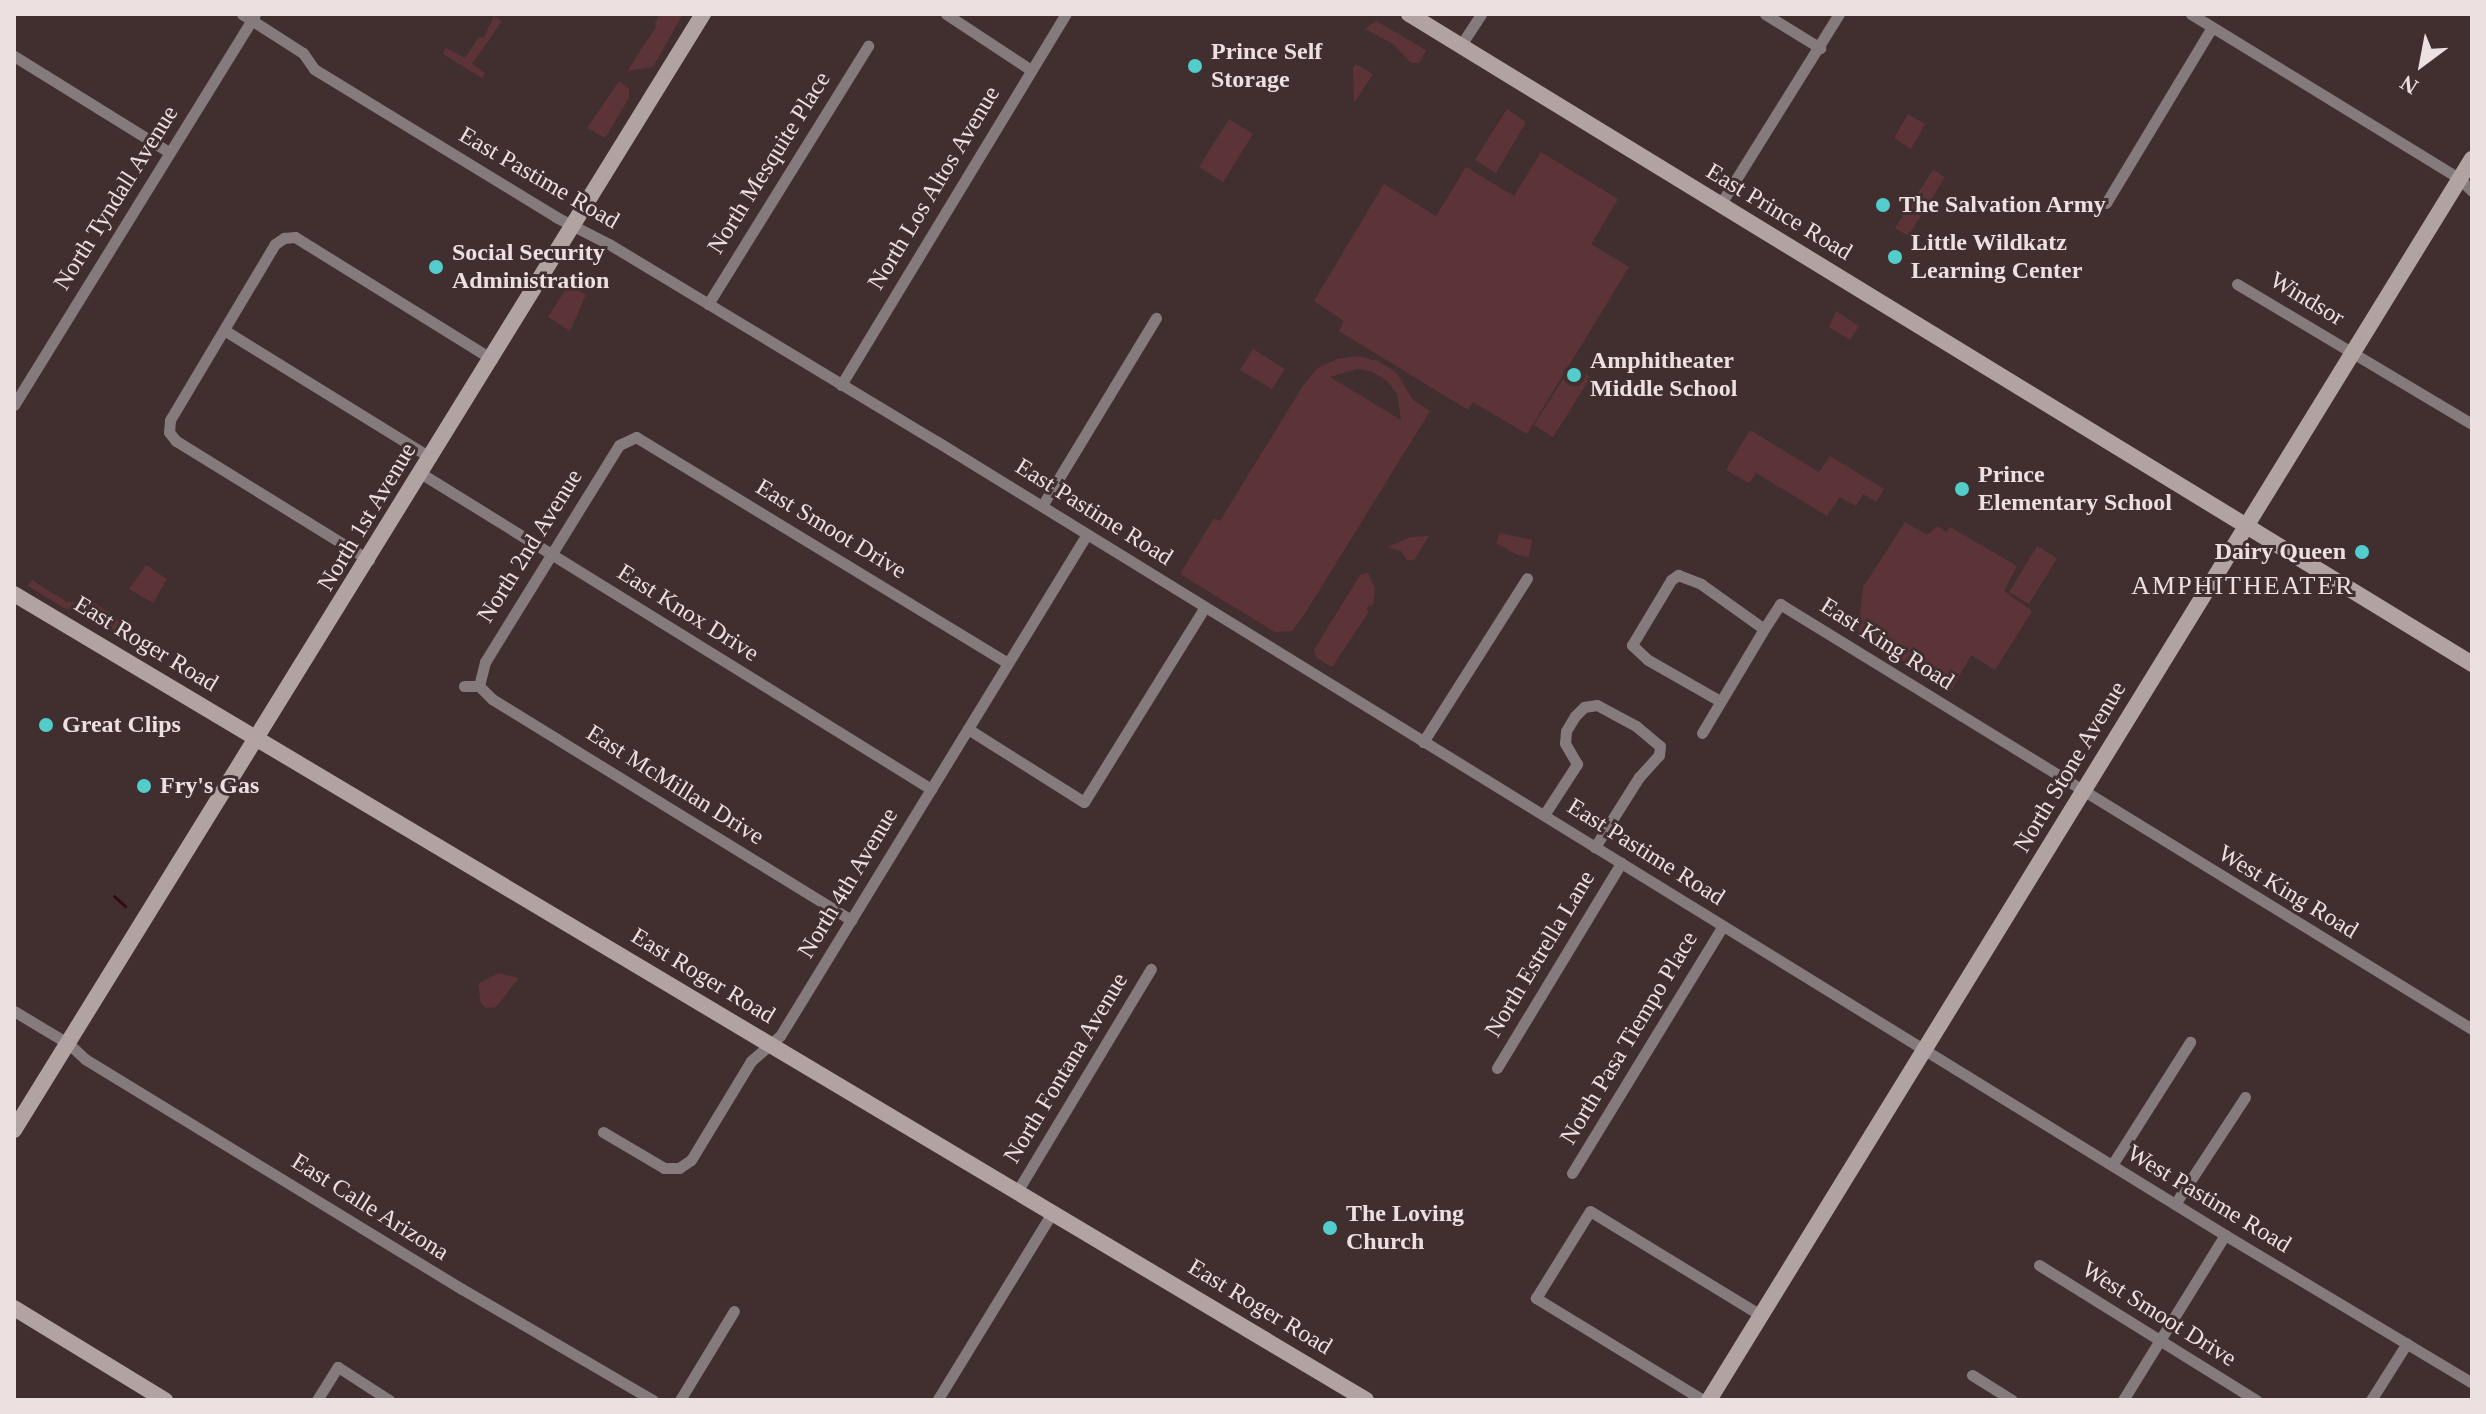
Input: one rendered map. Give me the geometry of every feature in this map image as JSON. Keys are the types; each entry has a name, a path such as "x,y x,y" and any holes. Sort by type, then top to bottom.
{"main road":[{"name":"North 1st Avenue","path":"14,1130 369,560 703,14"},
{"name":"East Prince Road","path":"1409,14 2472,664"},
{"name":"North Stone Avenue","path":"1709,1400 2354,352 2468,184 2472,159"},
{"name":"East Roger Road","path":"14,594 1366,1400"},
{"path":"14,1308 165,1400"}],"street":[{"path":"946,14 1031,70"},
{"name":"North Los Altos Avenue","path":"841,385 1066,14"},
{"path":"1461,45 1481,14"},
{"path":"1765,14 1820,48"},
{"path":"1720,205 1839,14"},
{"path":"2191,14 2468,184"},
{"name":"East Pastime Road","path":"250,16 303,53 314,69 1042,506 1925,1050"},
{"name":"North Tyndall Avenue","path":"14,405 250,16"},
{"path":"2106,203 2212,27"},
{"name":"North Mesquite Place","path":"708,304 868,46"},
{"path":"14,56 169,152"},
{"path":"369,560 176,441 169,432 170,420 275,244 284,238 295,237 492,359"},
{"name":"Windsor","path":"2237,284 2472,424"},
{"path":"1042,506 1156,318"},
{"path":"224,330 431,458"},
{"name":"North 2nd Avenue","path":"479,686 485,662 619,445 629,435"},
{"name":"East Smoot Drive","path":"629,435 648,442 1008,663"},
{"name":"East Knox Drive","path":"422,474 931,789"},
{"name":"North 4th Avenue","path":"603,1132 664,1168 685,1166 751,1061 780,1036 1087,534"},
{"path":"1702,733 1764,629 1701,584 1678,575 1671,580 1632,645 1648,660 1720,701"},
{"path":"1423,742 1527,578"},
{"name":"East King Road","path":"1764,629 1780,604 2082,790"},
{"path":"968,729 1084,802 1205,607"},
{"path":"464,686 479,686"},
{"name":"East McMillan Drive","path":"479,686 492,699 851,920"},
{"path":"1544,815 1577,764 1565,743 1575,716 1584,707 1597,705 1636,726 1660,746 1659,755 1639,777 1595,847"},
{"name":"West King Road","path":"2082,790 2472,1029"},
{"name":"North Estrella Lane","path":"1497,1068 1621,863"},
{"name":"North Pasa Tiempo Place","path":"1572,1173 1723,926"},
{"name":"North Fontana Avenue","path":"1018,1190 1151,969"},
{"path":"14,1011 69,1044"},
{"path":"2112,1165 2190,1042"},
{"name":"East Calle Arizona","path":"69,1044 85,1059 462,1289 653,1400"},
{"name":"West Pastime Road","path":"1925,1050 2472,1383"},
{"path":"2175,1204 2245,1097"},
{"path":"938,1399 1053,1211"},
{"path":"1703,1400 1536,1298 1590,1211 1762,1316"},
{"path":"2123,1400 2225,1235"},
{"name":"West Smoot Drive","path":"2039,1265 2256,1400"},
{"path":"680,1400 734,1311"},
{"path":"2371,1400 2407,1343"},
{"path":"317,1400 338,1367 389,1400"},
{"path":"1972,1375 2012,1400"}],"shaded area":[{"path":"660,14 683,14 653,67 627,71 656,27"},
{"path":"494,16 502,21 472,64 485,73 482,78 443,54 446,48 465,58 478,38 484,37"},
{"path":"1376,21 1426,50 1419,63 1411,63 1393,44 1365,29"},
{"path":"1356,64 1373,74 1354,103 1353,68"},
{"path":"619,81 629,88 629,98 605,138 587,128"},
{"path":"1507,109 1526,122 1496,173 1475,160"},
{"path":"1908,114 1925,124 1911,149 1894,138"},
{"path":"1229,119 1253,134 1223,182 1199,167"},
{"path":"1541,152 1618,199 1591,244 1629,267 1527,434 1473,402 1468,410 1339,331 1344,321 1314,301 1384,184 1436,216 1466,167 1514,196"},
{"path":"1933,170 1945,177 1908,236 1895,228"},
{"path":"569,284 586,295 570,331 548,317"},
{"path":"1836,311 1859,326 1850,340 1829,327"},
{"path":"1253,349 1285,369 1272,389 1240,370"},
{"path":"1358,356 1378,361 1396,372 1413,400 1430,411 1304,615 1292,631 1275,632 1180,574 1214,518 1220,521 1304,384 1318,368 1337,359","holes":["1357,369 1373,372 1387,381 1397,394 1401,420 1330,377"]},
{"path":"1572,365 1591,377 1553,437 1534,425"},
{"path":"1750,430 1819,472 1830,456 1884,489 1876,502 1863,494 1856,506 1840,497 1827,516 1756,473 1749,483 1726,470"},
{"path":"1905,522 1927,535 1938,526 1946,532 1950,527 2017,566 2004,591 2032,611 1995,670 1971,655 1951,691 1858,633 1863,587"},
{"path":"1500,533 1532,540 1529,557 1518,555 1496,543"},
{"path":"1429,536 1414,560 1407,560 1401,551 1387,547 1411,537"},
{"path":"2037,546 2057,558 2029,604 2009,592"},
{"path":"146,565 167,579 153,603 129,589"},
{"path":"1368,573 1375,588 1373,605 1367,607 1368,613 1332,667 1317,658 1314,650 1360,575"},
{"path":"32,580 67,602 82,601 84,597 115,616 135,643 147,650 156,650 162,656 158,662 121,641 109,628 88,615 64,608 28,586"},
{"path":"498,973 519,978 496,1007 486,1008 481,1003 478,984"}],"waterway":[{"path":"114,896 125,906"}],"place":[{"name":"Prince Self Storage","path":"1195,66"},
{"name":"The Salvation Army","path":"1883,205"},
{"name":"Little Wildkatz Learning Center","path":"1895,257"},
{"name":"Social Security Administration","path":"436,267"},
{"name":"Amphitheater Middle School","path":"1574,375"},
{"name":"Prince Elementary School","path":"1962,489"},
{"name":"Dairy Queen","path":"2362,552"},
{"name":"Great Clips","path":"46,725"},
{"name":"Fry's Gas","path":"144,786"},
{"name":"The Loving Church","path":"1330,1228"}],"district":[{"name":"AMPHITHEATER","path":"2243,586"}]}
